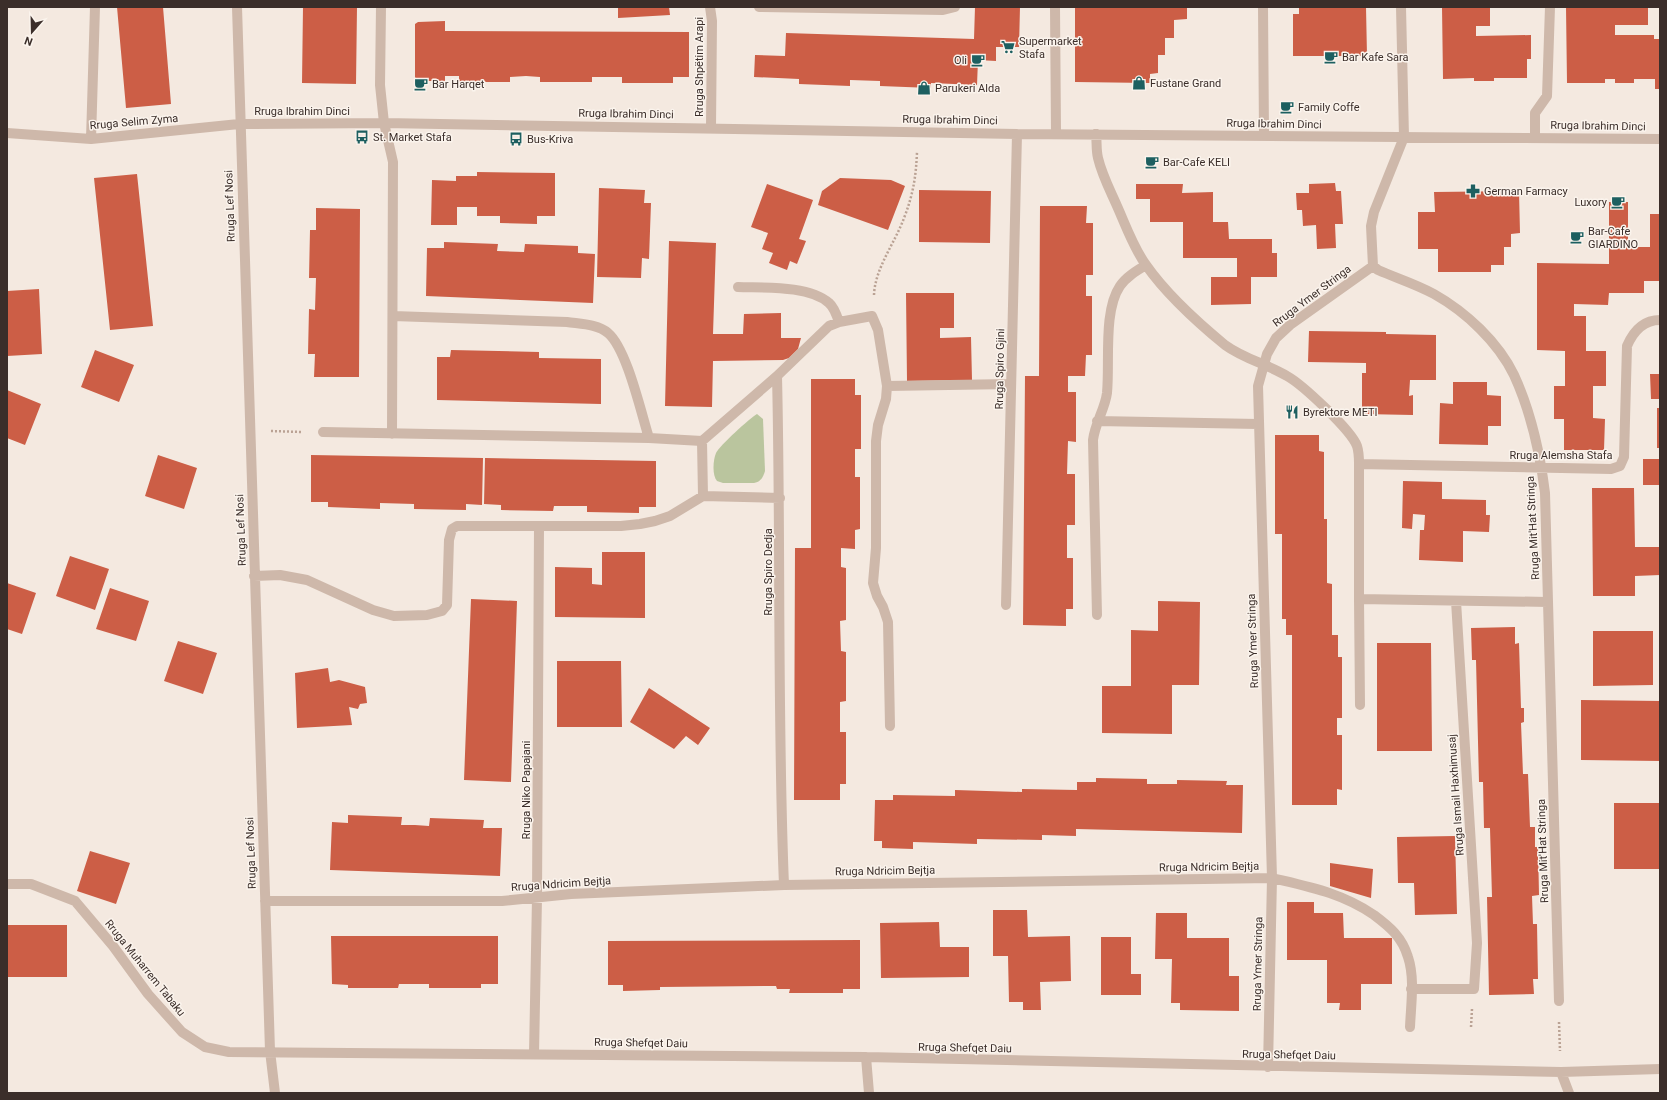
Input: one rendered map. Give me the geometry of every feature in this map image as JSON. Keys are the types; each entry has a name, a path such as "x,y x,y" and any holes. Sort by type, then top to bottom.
{"street":[{"path":"91,139 95,7"},
{"name":"Rruga Lef Nosi","path":"237,7 249,431 270,1052 275,1093"},
{"path":"381,7 380,85 384,123 393,162 392,434"},
{"name":"Rruga Shpëtim Arapi","path":"710,7 712,21 711,127"},
{"path":"759,7 943,10 955,7"},
{"path":"1055,7 1056,133"},
{"path":"1262,7 1264,136"},
{"path":"1373,266 1371,226 1374,212 1404,137 1400,7"},
{"path":"1535,138 1535,113 1547,96 1550,7"},
{"name":"Rruga Ibrahim Dinci","path":"240,124 384,123 711,127 1017,134 1056,133 1660,139"},
{"name":"Rruga Selim Zyma","path":"7,133 91,139 240,124"},
{"name":"Rruga Spiro Gjini","path":"1006,605 1017,134"},
{"path":"1096,134 1098,157 1102,172 1134,245 1146,265 1167,291 1219,339 1236,352 1287,376 1302,386 1344,428 1357,447 1359,464 1360,705"},
{"path":"1097,615 1093,440 1097,421 1106,400 1110,315 1114,298 1120,286 1130,275 1146,265"},
{"name":"Rruga Ymer Stringa","path":"1268,1067 1272,878 1258,386 1267,354 1276,338 1290,325 1373,266"},
{"name":"Rruga Mit'Hat Stringa","path":"1373,266 1383,272 1433,294 1472,323 1496,348 1514,375 1534,430 1542,468 1545,493 1559,1001"},
{"path":"738,287 787,288 815,295 830,303 840,322"},
{"path":"393,316 567,322 599,328 608,333 620,349 631,377 649,438"},
{"path":"323,432 649,438 702,441 777,376 829,326 840,322 872,316 878,330 887,386 886,399 878,425 876,441 876,548 873,583 888,622 890,726"},
{"name":"Rruga Alemsha Stafa","path":"1359,464 1611,469 1620,466 1624,457 1627,346 1631,337 1638,328 1646,323 1660,320"},
{"name":"Rruga Spiro Dedja","path":"777,376 780,498 781,820 784,884"},
{"path":"887,386 1011,384"},
{"path":"1097,421 1258,424"},
{"path":"702,441 703,496"},
{"path":"254,576 280,575 307,580 373,610 394,616 427,615 442,611 447,605 449,540 452,529 457,526 621,526 640,524 670,516 703,496 780,498"},
{"name":"Rruga Niko Papajani","path":"534,1054 538,898 539,526"},
{"path":"1359,599 1548,602"},
{"name":"Rruga Ismail Haxhimusaj","path":"1411,989 1474,989 1477,942 1456,601"},
{"name":"Rruga Ndricim Bejtja","path":"265,901 502,901 571,894 784,884 1272,878 1326,890 1344,897 1363,907 1386,923 1401,940 1408,957 1411,989 1410,1026"},
{"name":"Rruga Muharrem Tabaku","path":"7,884 31,884 75,901 113,946 148,994 182,1032 205,1047 229,1052 270,1052"},
{"name":"Rruga Shefqet Daiu","path":"270,1052 866,1057 1268,1067 1561,1072 1660,1069"},
{"path":"866,1057 869,1093"},
{"path":"1561,1072 1569,1093"}],"path":[{"path":"872,316 878,275 904,219 914,190 918,132"},
{"path":"249,431 323,432"},
{"path":"1559,1001 1561,1072"}],"green space":[{"path":"757,414 763,419 765,471 762,478 760,481 754,483 723,483 717,481 714,475 714,459 718,449 735,432"}],"building":[{"path":"117,7 163,7 171,104 126,108"},
{"path":"303,7 357,7 356,84 302,83"},
{"path":"618,7 669,7 670,15 618,18"},
{"path":"975,7 1020,7 1019,47 996,47 996,61 978,60 977,85 931,83 931,88 880,86 880,81 850,80 850,86 799,84 799,79 754,77 755,55 785,56 786,33 974,39"},
{"path":"1075,7 1187,7 1187,19 1174,20 1174,38 1165,38 1165,55 1158,55 1158,73 1150,74 1150,83 1075,82"},
{"path":"1299,7 1366,7 1367,56 1293,56 1293,14 1299,14"},
{"path":"1442,7 1490,7 1490,26 1476,26 1476,36 1531,35 1531,59 1527,59 1527,78 1494,78 1494,81 1474,81 1474,78 1443,79"},
{"path":"1566,7 1648,7 1648,25 1615,25 1615,35 1654,35 1654,39 1660,39 1660,89 1655,89 1655,79 1634,79 1634,83 1615,83 1615,79 1605,79 1605,83 1567,83"},
{"path":"445,21 445,31 689,32 689,77 673,77 673,83 622,83 622,77 592,77 592,82 540,82 540,77 526,76 510,77 510,82 459,82 459,76 445,76 445,81 417,81 415,77 415,24 418,22"},
{"path":"477,172 555,173 555,216 537,216 537,224 500,223 500,216 477,216 477,207 457,207 457,225 431,225 432,180 456,181 456,176 477,176"},
{"path":"137,174 153,326 110,330 94,178"},
{"path":"840,178 891,180 905,186 888,230 818,205 822,191"},
{"path":"1335,183 1336,191 1341,191 1343,224 1335,224 1336,248 1317,249 1316,225 1303,226 1302,210 1297,210 1296,193 1309,193 1309,184"},
{"path":"767,184 813,200 799,239 806,241 797,264 790,261 787,270 769,263 773,253 762,249 768,233 751,227"},
{"path":"1136,184 1183,184 1182,193 1213,192 1213,222 1228,222 1229,239 1272,239 1272,253 1277,253 1277,277 1251,277 1251,304 1211,305 1211,277 1237,277 1237,258 1183,258 1183,222 1150,222 1150,199 1136,199"},
{"path":"599,188 645,190 644,203 651,203 649,259 642,258 641,278 597,277"},
{"path":"919,190 991,191 990,243 919,242"},
{"path":"1519,191 1520,233 1511,234 1511,247 1504,247 1504,265 1491,265 1491,272 1438,272 1438,249 1418,249 1418,212 1435,212 1434,192"},
{"path":"1609,202 1628,202 1628,247 1650,247 1650,214 1660,214 1660,281 1644,281 1644,293 1609,293 1608,305 1574,304 1574,316 1586,316 1586,351 1606,351 1606,386 1593,386 1593,418 1605,419 1604,450 1564,450 1564,419 1554,419 1554,386 1565,386 1565,351 1537,350 1537,263 1609,264"},
{"path":"1040,206 1087,206 1086,223 1093,223 1093,275 1086,275 1086,296 1092,296 1092,355 1086,355 1085,376 1068,376 1068,392 1076,392 1076,442 1068,441 1067,474 1075,474 1075,525 1067,525 1067,558 1073,558 1073,609 1066,609 1066,626 1023,625 1025,376 1039,376"},
{"path":"316,208 360,209 359,377 314,377 315,354 308,354 309,309 315,310 316,278 309,278 310,230 316,230"},
{"path":"669,241 716,243 713,334 743,334 744,314 781,313 781,338 801,338 798,349 789,358 783,360 713,361 712,407 665,406"},
{"path":"444,242 498,244 497,251 524,252 525,244 578,246 578,253 595,254 593,303 426,296 427,248 444,248"},
{"path":"39,289 42,354 7,356 7,291"},
{"path":"906,293 954,293 954,328 940,328 940,338 971,337 972,380 907,381"},
{"path":"1309,331 1386,332 1386,334 1436,335 1436,380 1410,380 1409,396 1413,395 1413,415 1362,414 1362,373 1366,373 1366,363 1308,362"},
{"path":"95,350 134,365 119,402 81,387"},
{"path":"451,350 539,352 539,358 601,359 601,404 437,400 437,357 450,357"},
{"path":"1650,374 1660,374 1660,399 1651,399"},
{"path":"811,379 855,379 855,395 861,395 861,449 855,449 855,477 860,477 860,529 855,530 855,549 841,548 841,567 846,568 846,620 840,621 841,651 846,652 846,701 840,702 840,732 846,732 846,784 840,784 840,800 794,800 795,548 811,548"},
{"path":"1453,382 1487,382 1487,395 1501,396 1501,426 1488,426 1488,445 1439,444 1440,403 1453,404"},
{"path":"7,390 41,404 25,445 7,438"},
{"path":"1657,408 1660,408 1660,448 1657,448"},
{"path":"1275,435 1319,435 1319,451 1324,452 1324,519 1327,519 1327,583 1332,584 1332,635 1338,635 1338,657 1342,657 1342,718 1337,718 1337,735 1342,735 1342,790 1337,789 1337,805 1292,805 1292,635 1286,635 1286,619 1282,619 1282,534 1275,534"},
{"path":"158,455 197,468 184,509 145,496"},
{"path":"311,455 483,458 482,505 466,504 466,510 414,509 414,504 380,503 380,509 328,507 328,502 311,502"},
{"path":"485,458 656,461 656,507 639,507 639,513 587,512 587,506 554,506 553,511 501,510 501,505 484,504"},
{"path":"1643,459 1660,459 1660,485 1643,485"},
{"path":"1403,481 1442,482 1442,499 1486,500 1486,515 1490,515 1489,532 1463,531 1463,562 1419,560 1420,530 1424,530 1425,515 1413,514 1412,529 1402,528"},
{"path":"1592,488 1634,488 1635,547 1660,547 1660,575 1635,576 1635,596 1593,596"},
{"path":"602,552 645,552 645,618 555,617 555,567 592,568 592,584 602,585"},
{"path":"70,556 109,569 95,610 56,596"},
{"path":"7,583 36,593 22,634 7,629"},
{"path":"110,588 149,601 136,641 96,629"},
{"path":"471,599 517,601 511,782 464,780"},
{"path":"1158,601 1200,602 1199,685 1172,685 1172,734 1102,733 1102,686 1131,686 1131,630 1158,631"},
{"path":"1515,627 1515,644 1519,643 1521,708 1524,708 1524,722 1521,723 1523,774 1528,774 1530,827 1535,827 1535,847 1538,847 1539,895 1532,896 1533,924 1537,924 1538,979 1533,979 1534,994 1489,995 1487,897 1492,897 1490,828 1484,828 1483,782 1479,782 1476,660 1472,660 1471,628"},
{"path":"1593,631 1653,631 1653,685 1593,686"},
{"path":"178,641 217,653 203,694 164,681"},
{"path":"1377,643 1431,643 1432,751 1377,751"},
{"path":"557,661 621,661 622,727 557,727"},
{"path":"328,668 330,682 339,680 365,687 367,703 360,704 358,709 349,707 352,725 297,728 295,673"},
{"path":"649,688 710,728 698,745 686,736 674,749 630,722"},
{"path":"1581,700 1660,701 1660,761 1581,760"},
{"path":"1096,778 1147,779 1147,784 1177,784 1177,780 1227,781 1226,785 1243,785 1242,833 1076,829 1076,836 1042,835 1042,840 977,839 977,844 913,842 913,849 882,848 882,841 874,841 875,800 893,800 893,795 955,796 955,790 1022,792 1022,789 1077,790 1077,782 1096,782"},
{"path":"1614,803 1660,803 1660,869 1614,869"},
{"path":"348,815 402,817 401,825 429,826 430,818 484,820 483,828 502,828 500,876 330,870 332,822 348,823"},
{"path":"1455,836 1457,914 1415,915 1414,883 1398,883 1397,837"},
{"path":"90,851 130,863 116,904 77,891"},
{"path":"1330,863 1373,869 1371,898 1330,886"},
{"path":"1287,902 1314,902 1314,913 1343,913 1344,938 1392,938 1392,984 1361,984 1361,1010 1339,1010 1340,1003 1327,1003 1327,960 1287,960"},
{"path":"993,910 1027,910 1028,937 1070,936 1071,981 1040,982 1041,1010 1023,1010 1023,1002 1009,1002 1008,956 993,956"},
{"path":"1156,913 1187,913 1187,938 1229,938 1229,976 1239,976 1239,1011 1180,1010 1180,1003 1171,1003 1172,959 1155,959"},
{"path":"939,922 940,947 969,947 969,977 881,978 880,923"},
{"path":"7,925 67,925 67,977 7,977"},
{"path":"331,936 498,936 498,984 481,984 481,988 429,988 429,984 399,984 398,988 348,988 348,985 332,984"},
{"path":"1101,937 1131,937 1131,974 1141,974 1141,995 1101,995"},
{"path":"860,940 860,989 843,989 843,993 789,993 790,989 777,989 776,986 660,987 660,990 623,991 623,985 608,985 608,941"}],"place":[{"name":"Supermarket Stafa","path":"1008,47"},
{"name":"Bar Kafe Sara","path":"1331,57"},
{"name":"Oli","path":"978,60"},
{"name":"Fustane Grand","path":"1139,83"},
{"name":"Bar Harqet","path":"421,84"},
{"name":"Parukeri Alda","path":"924,88"},
{"name":"Family Coffe","path":"1287,107"},
{"name":"St. Market Stafa","path":"362,137"},
{"name":"Bus-Kriva","path":"516,139"},
{"name":"Bar-Cafe KELI","path":"1152,162"},
{"name":"German Farmacy","path":"1473,191"},
{"name":"Luxory","path":"1618,202"},
{"name":"Bar-Cafe GIARDINO","path":"1577,237"},
{"name":"Byrektore METI","path":"1292,412"}]}
